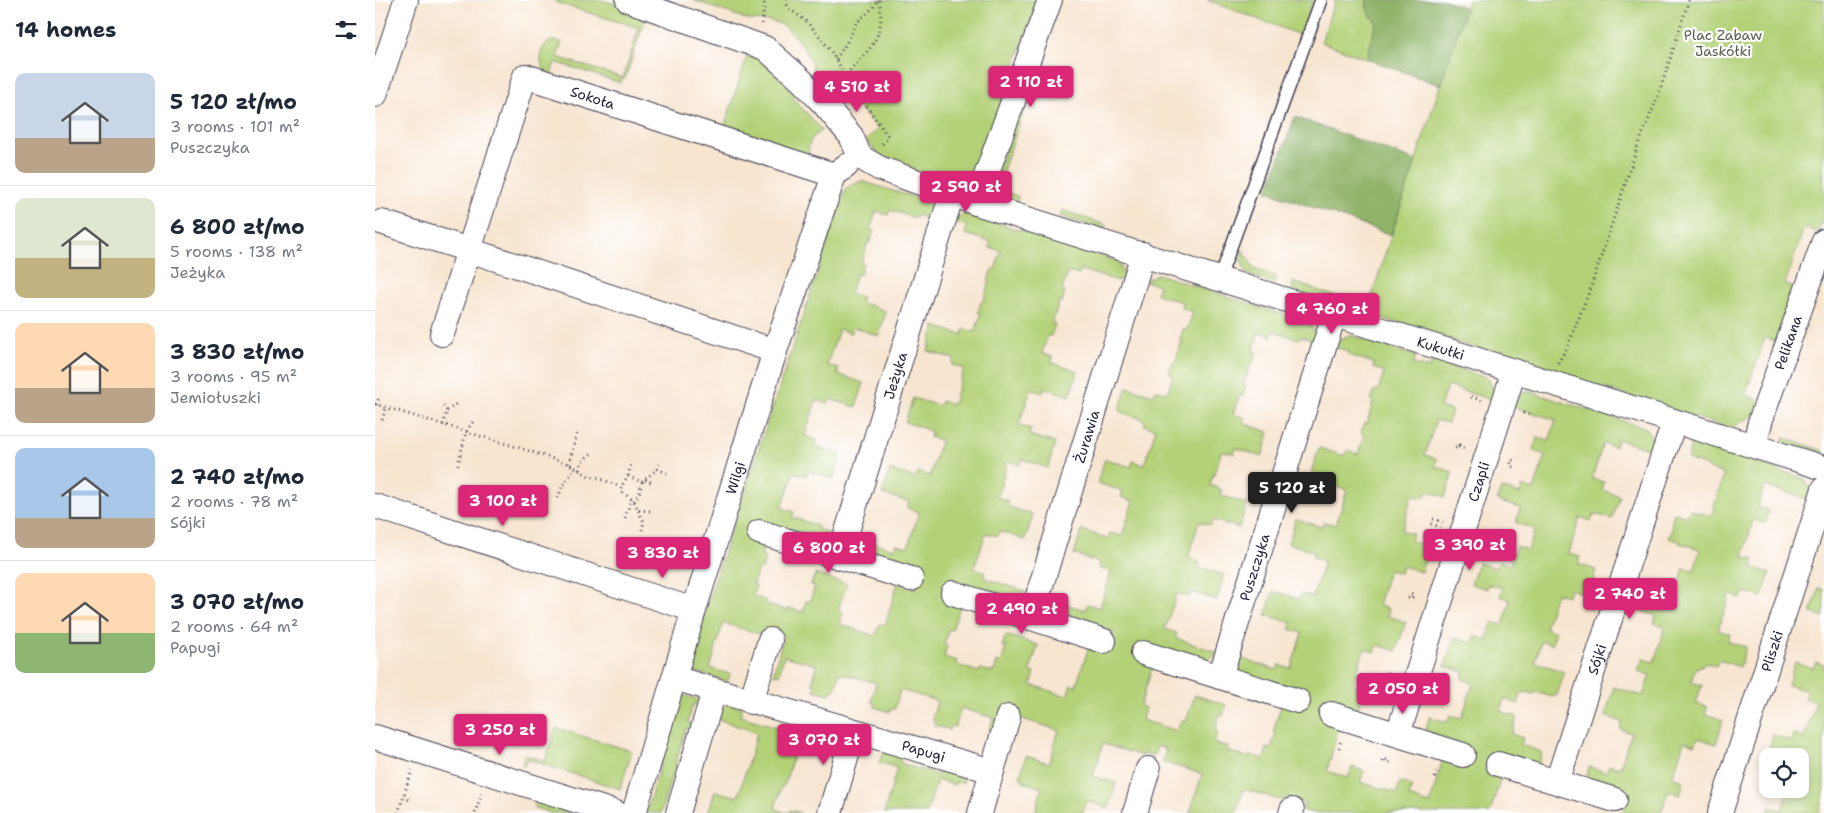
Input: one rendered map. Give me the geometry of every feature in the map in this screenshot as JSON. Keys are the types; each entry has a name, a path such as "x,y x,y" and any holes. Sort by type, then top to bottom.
{"street":[{"path":"375,95 406,0"},
{"path":"628,0 765,48 824,104 851,136 865,159 838,171 835,175"},
{"path":"976,203 1049,0"},
{"name":"Sokoła","path":"442,334 525,76 835,175"},
{"name":"Kukułki","path":"865,159 879,168 976,203 1824,468"},
{"name":"Wilgi","path":"634,813 694,610 775,351 835,175"},
{"name":"Jeżyka","path":"839,557 952,194"},
{"path":"381,222 775,351"},
{"name":"Pelikana","path":"1754,446 1761,419 1824,241"},
{"name":"Żurawia","path":"1031,618 1143,254"},
{"name":"Puszczyka","path":"1220,677 1334,315"},
{"name":"Czapli","path":"1398,734 1514,371"},
{"name":"Sójki","path":"1557,782 1674,422"},
{"name":"Pliszki","path":"1720,813 1824,489"},
{"path":"375,506 694,610"},
{"path":"759,532 911,579"},
{"path":"953,592 1104,641"},
{"path":"751,702 770,640"},
{"path":"1143,653 1298,701"},
{"name":"Papugi","path":"674,678 992,771"},
{"path":"678,813 714,691"},
{"path":"1331,714 1463,755"},
{"path":"980,813 1008,717"},
{"path":"830,813 854,731"},
{"path":"375,736 616,813"},
{"path":"1498,764 1615,800"},
{"path":"1135,813 1148,769"}],"lane":[{"path":"1219,280 1321,0"}],"path":[{"path":"785,0 792,12 804,19 836,59 845,76 887,134 886,140 865,159"},
{"path":"824,104 862,56 872,48 881,26 882,14 879,0"},
{"path":"836,59 850,37 856,23 879,0"},
{"path":"1544,380 1559,362 1567,348 1591,286 1638,144 1659,96 1689,0"},
{"path":"379,397 376,405 569,464 589,476 621,487"},
{"path":"443,425 447,411 456,404"},
{"path":"443,406 447,411"},
{"path":"383,420 386,408"},
{"path":"458,464 466,432 474,420"},
{"path":"569,464 577,433"},
{"path":"579,470 582,461 592,453"},
{"path":"1513,467 1509,465 1511,460 1515,461"},
{"path":"631,464 628,476 621,487 623,494 633,500 646,523 642,530"},
{"path":"625,518 633,500 639,494 643,481 657,469 659,464"},
{"path":"558,498 562,487 575,468"},
{"path":"657,469 667,473"},
{"path":"628,476 654,483"},
{"path":"639,510 651,511"},
{"path":"1408,598 1412,599 1413,594 1409,593"},
{"path":"1383,677 1387,678 1388,673 1384,672"},
{"path":"1383,762 1384,760 1390,761 1389,764"},
{"path":"398,813 412,770"},
{"path":"475,813 482,790"},
{"path":"403,798 412,801"}],"green space":[{"path":"554,0 603,0 648,14 756,54 799,92 793,98 821,129 809,144 810,159 723,131 748,53 645,19 625,79 622,78 621,83 555,62 551,76 542,64 541,51 549,42 555,41 562,42 557,57 623,78 639,28 557,3"},
{"path":"693,0 1038,0 974,180 966,185 894,164 879,155 866,140 878,129 843,89 830,100 812,80 813,65 802,46 785,26 772,21 749,20"},
{"path":"1207,0 1313,0 1300,35"},
{"path":"1335,0 1367,0 1366,7 1376,22 1367,59 1321,42"},
{"path":"1367,0 1445,0 1466,8 1440,85 1367,59 1376,22 1371,17 1367,7"},
{"name":"Plac Zabaw Jaskółki","path":"1468,0 1824,0 1824,214 1818,232 1804,228 1785,284 1797,289 1778,342 1765,338 1745,395 1760,400 1753,416 1738,423 1733,429 1292,290 1293,282 1368,307"},
{"path":"1037,61 1041,62 1000,179 1007,193 1018,196 1017,203 1003,198 995,176"},
{"path":"1295,117 1416,161 1391,235 1267,191"},
{"path":"861,181 926,201 932,209 932,220 917,215 916,218 890,210 888,215 876,211 870,230 874,231 861,263 863,264 860,275 856,274 850,293 862,297 860,302 886,311 879,336 853,327 851,333 839,329 827,365 839,369 837,374 864,383 856,407 830,399 828,404 816,400 805,436 816,440 815,446 841,454 834,479 808,471 806,476 794,472 782,508 794,512 792,517 818,526 818,529 830,533 821,539 757,519 751,539 764,544 761,556 765,558 762,569 758,568 753,584 756,585 753,596 767,601 766,604 788,611 789,608 803,612 806,601 810,602 815,586 811,585 815,574 847,584 838,610 843,612 840,624 875,636 880,624 885,625 898,583 916,589 921,574 857,552 854,537 894,549 896,544 908,547 919,512 907,508 909,502 882,494 890,470 916,478 918,472 930,476 941,440 930,437 931,431 905,422 913,398 939,406 941,401 953,404 964,368 952,365 954,359 928,351 935,326 962,335 964,329 975,332 981,314 978,313 981,302 983,302 990,281 988,280 992,269 995,270 1001,251 989,247 991,242 965,234 967,226 952,221 966,213 1117,261 1125,275 1123,280 1119,279 1118,281 1081,270 1079,275 1068,272 1062,290 1065,292 1062,303 1059,302 1052,324 1055,325 1051,336 1048,335 1042,353 1053,357 1052,363 1078,371 1070,396 1044,388 1042,393 1031,389 1019,425 1031,429 1029,435 1055,443 1048,468 1022,459 1020,465 1008,461 997,497 1008,501 1007,506 1033,515 1025,540 999,531 997,536 986,533 974,568 985,572 984,578 1025,591 1023,595 1013,600 949,579 945,591 960,606 952,630 949,629 944,645 947,646 944,657 958,661 957,665 979,672 980,669 994,672 997,662 1001,662 1006,647 1002,646 1006,635 1038,645 1030,671 1035,673 1031,685 1067,696 1071,685 1076,686 1089,646 1107,652 1114,632 1051,612 1048,608 1050,599 1085,610 1087,604 1100,608 1111,572 1099,568 1100,563 1074,554 1082,530 1108,539 1110,533 1122,536 1133,501 1121,497 1123,491 1097,483 1105,459 1131,467 1133,461 1144,465 1156,429 1144,425 1145,420 1119,411 1127,387 1153,395 1156,390 1167,393 1173,375 1169,373 1173,362 1175,363 1182,341 1180,340 1183,329 1187,330 1193,312 1181,308 1182,302 1156,294 1159,285 1144,281 1157,274 1309,323 1316,336 1315,341 1300,336 1299,339 1273,331 1271,336 1259,332 1253,351 1257,352 1244,384 1246,385 1243,396 1239,396 1233,414 1245,418 1243,423 1269,432 1262,457 1236,448 1234,454 1222,450 1210,485 1222,490 1220,495 1247,504 1239,528 1213,520 1211,525 1199,522 1188,557 1200,561 1198,567 1224,575 1217,600 1191,592 1189,597 1177,593 1165,629 1177,633 1175,638 1217,652 1216,655 1204,660 1153,665 1140,706 1145,708 1142,720 1177,731 1181,720 1186,721 1195,695 1226,705 1223,716 1219,715 1215,731 1218,732 1214,743 1228,747 1227,751 1249,758 1250,755 1264,759 1267,748 1271,749 1276,733 1273,732 1281,706 1241,673 1234,660 1236,657 1277,670 1279,665 1291,668 1302,633 1290,629 1292,623 1266,615 1273,591 1299,599 1301,594 1313,597 1324,561 1313,557 1314,552 1288,543 1296,519 1322,527 1324,522 1336,525 1347,490 1335,486 1337,480 1311,472 1319,448 1345,456 1347,450 1358,454 1364,435 1361,434 1364,423 1367,423 1373,402 1371,401 1375,390 1378,391 1384,372 1373,368 1374,363 1348,355 1348,351 1334,347 1335,342 1349,335 1416,356 1413,364 1429,369 1432,361 1482,376 1488,378 1495,393 1492,400 1447,386 1440,407 1452,411 1448,423 1436,420 1425,455 1437,459 1435,466 1453,472 1445,497 1427,491 1424,498 1412,495 1402,531 1413,534 1411,541 1429,547 1421,572 1403,566 1400,573 1389,570 1378,605 1389,609 1387,616 1406,622 1396,651 1378,645 1375,652 1364,649 1353,684 1364,688 1357,711 1339,726 1327,771 1348,778 1352,767 1364,771 1360,782 1397,793 1400,782 1412,786 1409,797 1430,804 1443,758 1425,733 1429,717 1447,722 1450,715 1462,718 1473,683 1462,679 1464,672 1445,666 1454,638 1473,643 1475,636 1487,640 1492,622 1503,625 1510,600 1500,596 1503,588 1488,584 1487,589 1471,584 1478,563 1496,568 1499,561 1510,565 1516,546 1528,550 1535,529 1516,523 1520,508 1497,501 1501,488 1520,494 1522,486 1534,490 1545,455 1534,451 1537,438 1549,441 1556,420 1511,406 1513,398 1527,391 1646,428 1654,443 1651,450 1617,439 1615,447 1603,443 1592,479 1604,482 1602,490 1620,496 1612,519 1594,514 1591,521 1580,517 1569,553 1580,557 1578,564 1596,570 1589,595 1570,589 1568,596 1556,593 1545,628 1556,632 1552,644 1541,641 1535,662 1565,672 1557,695 1552,697 1536,692 1534,694 1526,692 1521,694 1518,704 1504,699 1500,711 1517,717 1512,734 1523,738 1521,745 1542,752 1538,766 1491,753 1486,772 1501,777 1490,813 1312,813 1303,810 1304,803 1285,797 1284,801 1244,789 1236,813 1190,813 1202,774 1163,762 1166,749 1157,746 1154,756 1144,753 1143,756 1103,744 1093,776 1116,783 1109,808 1086,801 1082,813 1035,813 1042,788 1023,782 1023,779 1020,777 1026,756 1049,763 1059,730 1019,718 992,739 987,737 993,718 961,708 955,727 951,726 950,730 934,725 935,721 932,720 937,701 900,690 894,710 891,708 890,712 874,707 875,703 871,702 876,683 840,673 834,691 831,690 830,694 814,690 815,685 812,684 817,665 784,656 779,675 773,674 784,637 765,632 763,635 723,623 710,668 730,674 728,681 688,670 707,603 846,188"},
{"path":"1062,210 1106,225 1104,230 1060,216"},
{"path":"1243,250 1254,269 1277,277 1274,284 1247,274 1241,259"},
{"path":"1784,438 1824,451 1824,458 1781,445"},
{"path":"1691,442 1805,479 1811,492 1808,499 1764,486 1758,507 1769,511 1765,523 1753,520 1743,556 1754,559 1752,567 1770,573 1762,597 1744,592 1741,598 1730,595 1718,630 1730,634 1728,642 1746,647 1740,667 1719,660 1716,666 1706,663 1695,669 1691,682 1702,685 1696,703 1707,707 1705,714 1723,720 1716,744 1698,738 1695,745 1684,741 1673,777 1684,781 1680,795 1668,791 1661,813 1623,813 1629,796 1585,783 1589,767 1606,772 1609,765 1620,768 1631,733 1620,729 1622,722 1605,716 1614,687 1643,696 1650,675 1638,671 1643,659 1654,662 1665,627 1654,623 1656,616 1638,610 1646,585 1664,591 1666,584 1678,587 1684,568 1694,570 1700,549 1669,538 1673,526 1671,525 1674,513 1687,517 1690,510 1711,516 1724,474 1688,459"},
{"path":"1819,588 1824,590 1824,617 1811,613"},
{"path":"1795,662 1813,668 1816,662 1824,664 1824,795 1819,813 1768,813 1770,807 1782,810 1786,798 1809,798 1809,748 1769,748 1773,735 1791,741 1793,734 1804,738 1816,702 1805,698 1807,691 1788,685"},
{"path":"681,695 700,700 701,706 693,704 688,722 695,725 694,730 686,728 675,765 682,767 679,779 671,777 661,813 646,813"},
{"path":"727,704 742,707 740,716 797,733 799,726 838,737 840,740 837,755 821,750 821,747 798,740 775,808 786,813 708,813 715,791 738,797 757,733 718,719 721,710"},
{"path":"556,728 632,751 620,789 527,759 524,766 522,765 525,755 545,761"},
{"path":"885,750 902,755 900,763 938,775 941,767 965,774 963,783 956,782 955,785 937,780 927,813 884,813 897,768 879,762"},
{"path":"536,801 572,813 550,813 534,807"},
{"path":"790,810 801,813 786,813"}]}
